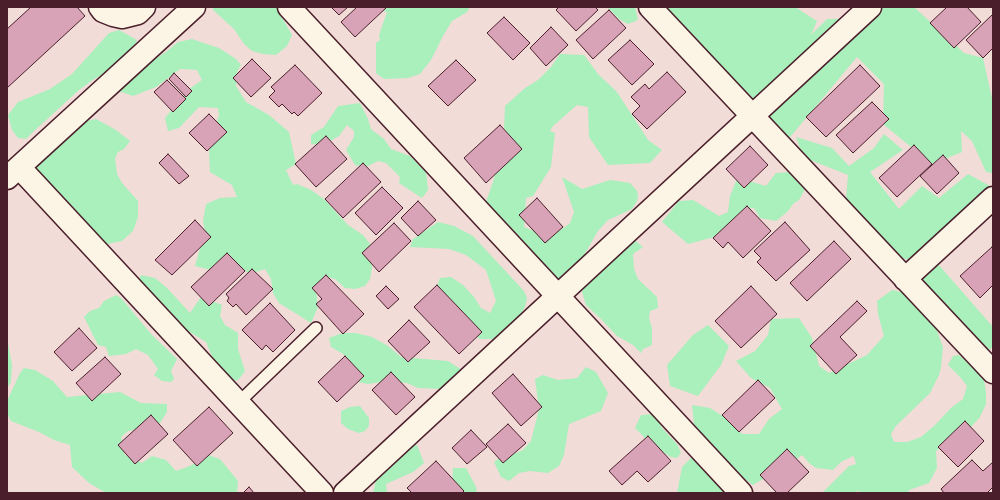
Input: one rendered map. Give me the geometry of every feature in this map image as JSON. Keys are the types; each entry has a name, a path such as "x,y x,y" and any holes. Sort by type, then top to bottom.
{"street":[{"path":"100,7 103,11 122,17 138,13 144,7"},
{"path":"194,7 13,172 238,403 322,493"},
{"path":"289,7 741,493"},
{"path":"650,7 993,372"},
{"path":"345,493 870,7"},
{"path":"906,279 993,198"}],"lane":[{"path":"238,403 316,328"}],"green space":[{"path":"213,7 276,7 292,35 287,46 276,55 252,51 244,44 234,29 213,10"},
{"path":"380,7 470,7 467,12 452,21 431,60 420,74 408,78 384,79 376,73 376,43 380,40 379,35 387,12 383,11"},
{"path":"607,7 635,7 638,20 628,24 619,19"},
{"path":"639,7 795,7 817,21 811,35 827,19 872,18 882,7 914,7 964,53 983,58 993,103 993,173 986,172 972,141 961,131 962,152 932,164 883,124 884,84 857,57 776,154 643,14"},
{"path":"119,30 137,40 132,51 118,66 94,79 79,90 26,139 18,138 12,130 8,115 18,102 50,89 72,74 109,33"},
{"path":"192,39 219,48 236,59 241,65 237,72 236,86 246,102 269,115 289,132 296,164 286,170 293,185 297,184 311,190 324,199 348,225 363,235 370,244 372,268 370,279 365,286 355,289 345,288 335,279 327,277 316,290 318,307 311,323 279,303 273,293 271,279 265,269 250,274 235,264 211,270 195,266 205,231 203,221 206,204 220,198 237,197 232,185 210,172 209,151 212,131 219,116 218,108 199,107 179,128 168,131 165,118 188,90 202,80 197,70 180,69 156,87 133,96 113,89 122,66 155,59 178,42"},
{"path":"560,54 584,55 598,74 617,92 648,140 662,150 650,163 608,165 589,137 588,107 577,105 553,126 550,131 555,133 551,167 533,196 526,198 524,227 547,236 562,229 570,223 574,212 562,177 582,189 610,180 630,183 637,191 638,195 637,201 632,209 608,220 598,231 570,276 545,280 486,211 487,199 494,179 496,164 496,140 506,130 504,129 505,106 525,88 538,80 551,67"},
{"path":"360,103 371,129 384,139 391,149 410,156 426,172 428,190 422,198 399,183 400,177 386,163 378,161 366,167 355,165 346,150 354,137 354,131 347,125 339,136 323,145 311,144 311,135 324,127 338,106"},
{"path":"96,119 116,130 130,141 124,149 118,152 115,158 117,174 122,183 138,201 138,217 133,231 122,241 102,245 32,166 78,123"},
{"path":"884,134 903,150 870,172 899,209 922,186 939,198 968,174 990,186 973,217 915,261 890,256 861,225 846,199 848,175 803,157 796,137 832,148 849,166 874,148"},
{"path":"791,172 806,186 799,200 776,221 760,218 754,208 743,209 736,221 714,237 688,244 662,222 679,201 693,200 719,216 728,212 730,196 736,181 745,180 766,186 776,173"},
{"path":"438,222 454,226 473,236 524,291 527,298 525,307 515,323 496,339 480,339 463,327 436,288 440,278 451,277 463,285 474,297 481,308 490,313 496,301 486,270 466,255 449,249 410,247 413,239"},
{"path":"629,236 643,247 633,254 634,269 638,279 657,297 658,308 650,311 649,318 652,328 652,345 643,349 641,353 633,345 617,336 586,305 582,292 589,277"},
{"path":"938,264 993,327 993,347 972,362 934,323 943,347 939,375 930,393 896,426 891,434 894,442 907,442 921,437 951,408 963,399 967,386 948,365 953,356 959,355 980,374 984,380 986,404 980,417 971,427 936,451 937,468 929,483 909,490 908,493 864,493 857,491 854,493 822,493 849,466 856,464 854,457 853,456 841,462 833,470 816,468 802,455 788,465 753,485 712,456 695,434 692,405 710,408 729,420 742,434 759,434 769,419 782,409 770,388 751,378 736,361 755,351 768,335 771,319 799,318 812,338 819,366 829,373 867,355 884,336 878,314 877,301 892,290 905,293 886,273"},
{"path":"141,275 155,278 167,288 190,313 201,297 222,305 220,316 225,325 238,333 238,349 245,371 240,378 236,381 225,374 214,361 206,342 182,327 135,288"},
{"path":"116,295 121,298 152,335 177,359 171,371 174,379 171,382 162,381 154,375 158,369 148,355 136,349 126,354 109,356 106,347 98,345 84,317 90,311 99,308 104,301"},
{"path":"708,325 729,346 721,365 698,396 670,386 667,365 693,335"},
{"path":"342,333 356,333 372,337 388,346 401,357 448,361 462,370 454,376 448,385 440,389 418,388 407,383 387,381 368,384 358,382 357,369 343,354 331,347 329,338"},
{"path":"7,341 12,365 11,382 7,388"},
{"path":"586,367 596,372 608,393 601,411 569,424 564,455 559,466 548,473 530,471 519,473 509,481 501,477 494,462 504,455 523,450 531,441 539,409 535,379 543,375 558,380 577,378"},
{"path":"24,368 35,370 53,381 67,397 120,392 141,403 167,404 167,412 160,423 154,426 128,431 121,437 125,455 142,463 152,456 166,460 176,471 190,466 208,455 220,459 238,481 237,493 107,493 89,483 72,467 70,445 54,440 39,432 11,421 7,413 7,401 20,373"},
{"path":"360,406 369,418 369,426 365,431 359,433 348,429 341,423 341,411 350,407"},
{"path":"655,414 662,428 677,444 681,453 677,458 671,457 653,446 635,428 641,415"},
{"path":"417,445 424,463 413,472 386,484 387,493 373,493 380,463 399,447"},
{"path":"693,456 734,493 677,493 682,467"},
{"path":"453,468 466,468 476,487 477,493 455,493 452,485"}],"building":[{"path":"31,7 77,7 85,16 7,88 7,29"},
{"path":"331,7 348,7 339,15"},
{"path":"357,7 387,7 355,37 341,22"},
{"path":"559,7 595,7 598,10 576,31 556,10"},
{"path":"947,7 967,7 981,22 954,48 930,23"},
{"path":"609,10 626,28 593,59 576,40"},
{"path":"993,14 993,48 983,58 966,40"},
{"path":"504,17 530,43 513,60 487,33"},
{"path":"551,27 568,45 546,66 530,48"},
{"path":"630,40 654,64 632,85 608,60"},
{"path":"252,59 271,78 251,97 233,78"},
{"path":"456,60 476,80 448,106 428,86"},
{"path":"295,65 322,93 298,116 294,112 292,114 282,104 279,107 269,97 275,91 271,87"},
{"path":"860,65 880,86 826,137 806,117"},
{"path":"667,72 686,92 647,129 632,114 640,106 631,97 645,84 649,89"},
{"path":"174,73 192,91 186,97 169,79"},
{"path":"167,80 186,99 173,112 154,92"},
{"path":"872,102 889,119 853,153 836,135"},
{"path":"209,114 227,132 207,151 189,133"},
{"path":"500,125 522,149 486,183 464,158"},
{"path":"326,136 347,159 316,187 295,164"},
{"path":"914,145 932,164 897,197 879,178"},
{"path":"750,146 768,165 744,188 726,169"},
{"path":"168,154 189,176 179,184 159,163"},
{"path":"943,155 959,173 937,194 920,176"},
{"path":"363,163 381,182 343,218 325,199"},
{"path":"382,187 403,208 376,235 355,213"},
{"path":"537,198 563,227 545,243 519,215"},
{"path":"418,201 436,220 418,236 401,218"},
{"path":"747,206 771,231 743,258 728,242 723,248 713,238"},
{"path":"195,220 211,237 172,275 155,260"},
{"path":"785,222 810,250 776,281 757,262 761,258 754,251"},
{"path":"394,223 411,241 379,272 362,253"},
{"path":"834,241 851,259 807,301 790,283"},
{"path":"992,247 993,285 980,298 960,276"},
{"path":"227,253 245,271 209,306 191,287"},
{"path":"252,269 273,289 246,315 236,304 233,307 227,301 229,298 226,294"},
{"path":"326,275 364,314 343,334 316,304 322,299 312,288"},
{"path":"437,285 482,332 459,354 414,307"},
{"path":"386,286 399,299 388,309 376,296"},
{"path":"751,286 777,314 741,348 715,321"},
{"path":"857,301 867,311 840,337 857,355 836,374 810,346"},
{"path":"270,303 295,330 273,352 266,345 262,350 242,330"},
{"path":"409,320 430,342 408,362 388,341"},
{"path":"79,328 97,348 72,371 54,352"},
{"path":"345,356 364,376 337,402 318,382"},
{"path":"105,357 121,374 92,401 76,383"},
{"path":"391,372 415,397 396,415 372,390"},
{"path":"513,374 542,407 521,426 492,393"},
{"path":"758,380 775,398 739,432 722,415"},
{"path":"209,407 233,433 197,466 173,440"},
{"path":"151,415 168,434 135,464 118,445"},
{"path":"965,421 984,441 958,467 938,447"},
{"path":"508,424 526,443 503,463 486,444"},
{"path":"471,430 487,447 467,464 452,448"},
{"path":"648,436 671,461 648,482 637,471 622,485 609,471"},
{"path":"787,449 809,472 787,493 777,493 760,475"},
{"path":"972,460 983,471 993,462 993,487 987,493 944,493 941,489"},
{"path":"436,461 464,491 462,493 412,493 407,488"},
{"path":"249,487 254,493 243,493"}]}
